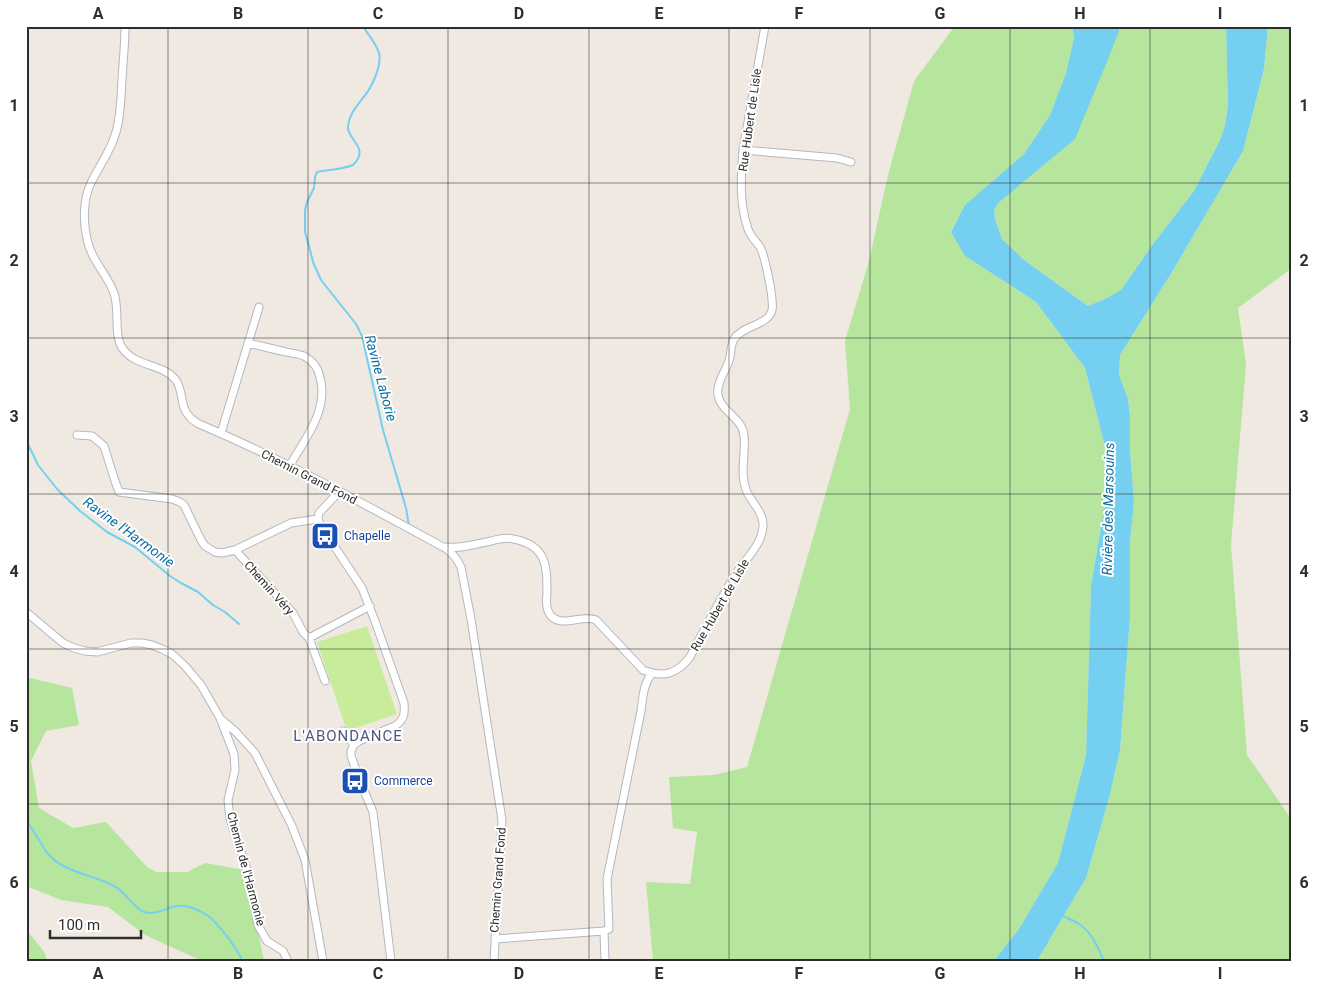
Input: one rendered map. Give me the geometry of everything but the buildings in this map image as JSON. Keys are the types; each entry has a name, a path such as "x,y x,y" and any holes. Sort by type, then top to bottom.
{"street":[{"name":"Chemin Grand Fond","path":"125,26 117,132 110,150 90,185 85,215 87,240 91,252 114,292 117,306 118,339 121,347 133,360 162,370 175,379 188,416 199,424 290,465 445,548 453,553 458,560 471,619 502,820 494,961"},
{"name":"Rue Hubert de Lisle","path":"652,673 668,674 674,672 690,657 737,572 760,540 763,531 764,523 762,516 747,492 744,482 742,468 744,435 742,428 718,400 718,395 720,380 729,361 734,338 746,328 763,322 772,311 772,296 763,256 760,247 750,234 742,201 743,150 764,26"},
{"path":"743,150 837,158 852,162"},
{"path":"221,433 259,307"},
{"path":"248,343 303,356 318,368 322,393 320,409 315,423 290,465"},
{"path":"77,435 92,436 104,446 119,492 172,499 180,502 184,505 205,546 215,552 222,553 235,550 291,523 318,520"},
{"path":"339,491 319,513 318,520 362,588 404,703 403,718 395,726 359,741 351,751 352,762 373,812 391,961"},
{"path":"445,548 446,546 453,548 463,547 508,538 535,548 546,567 546,600 552,616 566,621 586,618 596,620 643,670 652,673 647,680 644,690 608,872 609,929 604,931 494,939"},
{"name":"Chemin Véry","path":"235,550 293,613 303,632 309,638 325,681"},
{"path":"309,638 370,606"},
{"name":"Chemin de l'Harmonie","path":"26,612 63,643 85,651 97,652 131,643 142,643 162,649 172,654 201,685 220,718 234,754 235,770 228,800 230,819 248,873 258,925 268,941 283,951 288,961"},
{"path":"220,718 255,753 292,826 305,860 324,961"},
{"path":"342,731 354,745"},
{"path":"604,931 605,961"}],"green space":[{"path":"955,26 1072,26 1074,38 1066,73 1050,115 1024,154 965,205 951,231 965,256 1036,302 1085,368 1111,470 1091,586 1086,755 1058,863 1019,929 994,961 653,961 646,882 690,884 697,832 673,828 669,777 714,775 747,767 850,409 845,341 869,261 888,175 914,81"},
{"path":"1118,26 1226,26 1228,106 1221,138 1194,191 1153,244 1121,290 1088,306 1024,260 1002,239 994,211 1119,31"},
{"path":"1268,26 1292,26 1292,268 1238,308 1246,365 1231,545 1247,755 1292,820 1292,961 1037,961 1086,878 1109,798 1120,750 1130,616 1130,541 1134,503 1130,450 1130,416 1128,399 1119,375 1120,355 1172,272 1243,151 1264,69"},
{"path":"367,626 397,714 347,731 317,642"},
{"path":"26,677 72,688 79,725 46,731 31,761 39,808 73,828 106,822 147,867 156,872 187,872 205,863 245,870 264,961 202,961 145,935 108,907 61,900 26,886"},
{"path":"26,929 45,953 47,961 26,961"}],"water":[{"name":"Rivière des Marsouins","path":"1072,26 1118,26 1119,31 1075,139 998,203 994,211 1002,239 1024,260 1088,306 1121,290 1153,244 1194,191 1221,138 1228,106 1226,26 1268,26 1264,69 1243,151 1172,272 1120,355 1119,375 1128,399 1130,416 1130,450 1134,503 1130,541 1130,616 1120,750 1109,798 1086,878 1037,961 994,961 1019,929 1058,863 1086,755 1091,586 1111,470 1085,368 1036,302 965,256 951,232 965,205 1024,154 1050,115 1066,73 1074,38"}],"waterway":[{"name":"Ravine Laborie","path":"363,26 379,53 379,65 372,84 353,111 348,126 348,131 359,148 360,153 351,166 317,172 314,188 305,210 305,232 313,262 321,280 356,324 362,336 383,430 406,508 409,526"},
{"name":"Ravine l'Harmonie","path":"26,440 38,465 57,489 80,511 107,532 135,547 170,576 198,592 239,624"},
{"path":"26,819 47,853 61,865 104,881 117,888 136,907 144,912 153,913 185,906 207,915 227,936 242,961"},
{"path":"1061,915 1088,931 1104,961"}],"place":[{"name":"Chapelle","path":"325,536"},
{"name":"Commerce","path":"355,781"}],"district":[{"name":"L'ABONDANCE","path":"348,736"}]}
